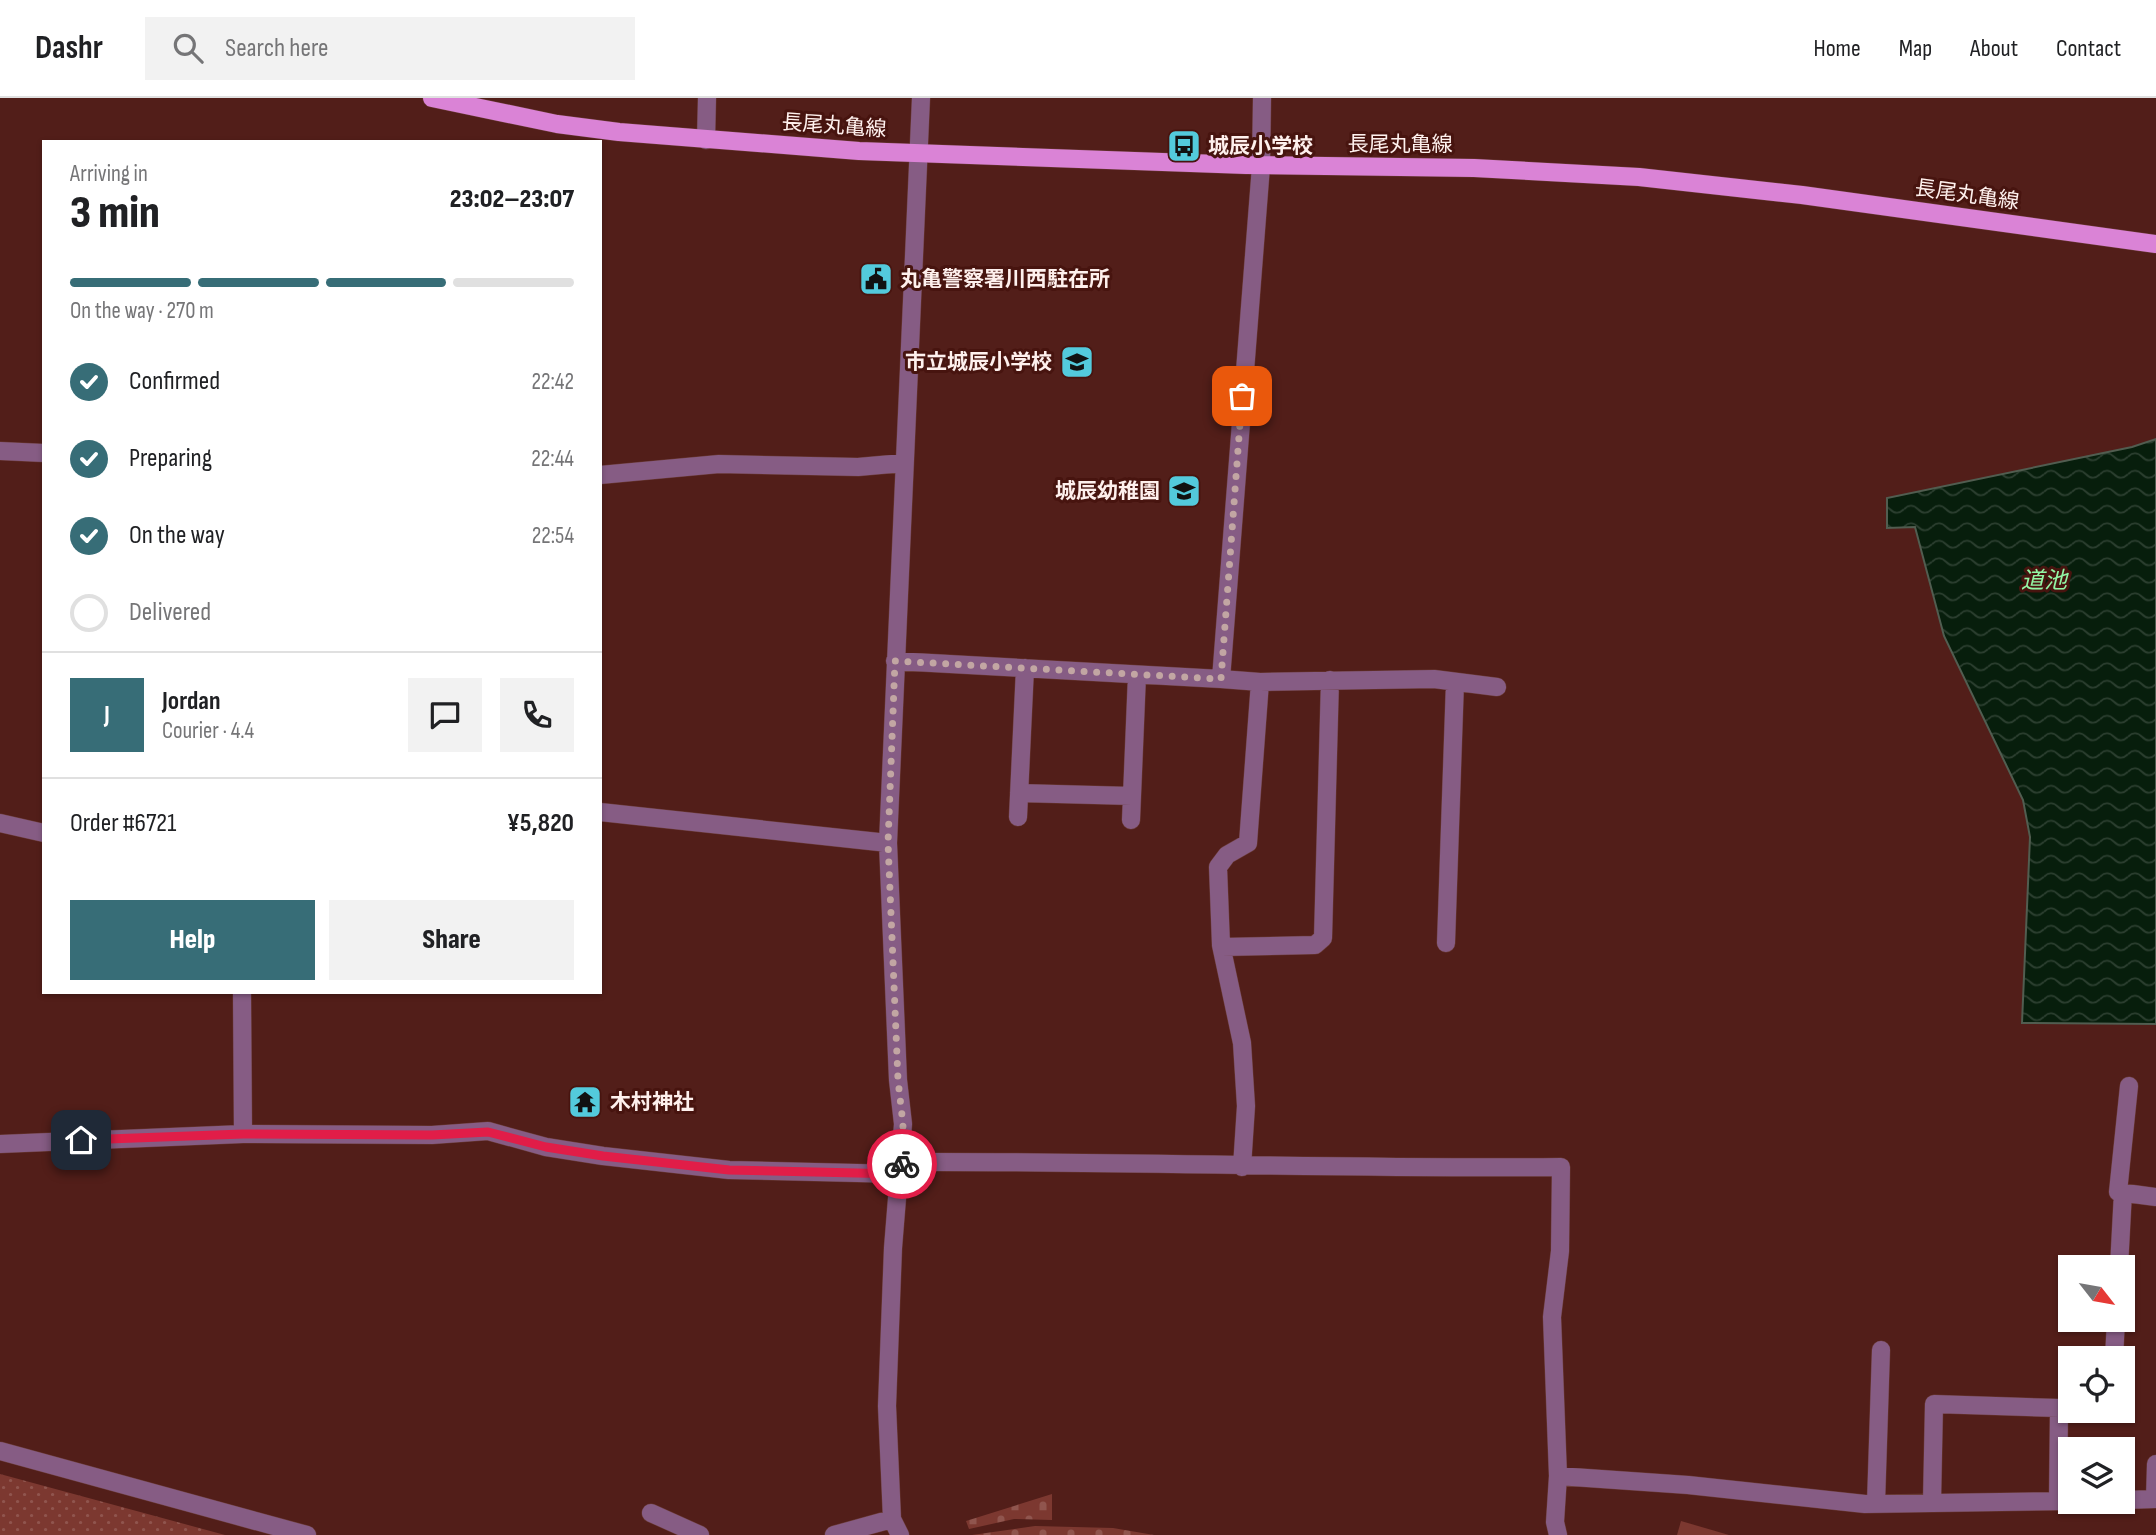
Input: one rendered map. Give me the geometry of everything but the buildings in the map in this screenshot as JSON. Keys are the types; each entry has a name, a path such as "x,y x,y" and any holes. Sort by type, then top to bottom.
{"main road":[{"name":"長尾丸亀線","path":"432,98 495,104 581,127 706,140 920,155 1261,166 1474,168 1639,177 1802,195 2156,244"}],"street":[{"path":"706,140 708,98"},
{"path":"834,1535 896,1527 887,1406 901,1168 888,843 921,98"},
{"path":"1221,679 1261,166 1262,98"},
{"path":"0,451 42,453"},
{"path":"602,475 719,464 858,467 903,463"},
{"path":"895,661 1260,682 1455,682 1497,687"},
{"path":"1018,817 1025,668"},
{"path":"1131,820 1137,675"},
{"path":"1222,947 1315,945 1323,938 1330,680"},
{"path":"1242,1167 1246,1106 1242,1043 1222,947 1217,867 1227,855 1248,843 1260,682"},
{"path":"1446,943 1455,682"},
{"path":"1019,793 1132,796"},
{"path":"602,812 888,843"},
{"path":"0,823 42,833"},
{"path":"242,994 243,1134"},
{"path":"2129,1086 2118,1192 2156,1197"},
{"path":"0,1144 243,1134 432,1135 488,1132 591,1155 729,1170 901,1168 1070,1161 1242,1167 1561,1167 1560,1251 1552,1317 1558,1476 1555,1522 1558,1535"},
{"path":"2120,1255 2123,1192"},
{"path":"1877,1503 1881,1350"},
{"path":"1932,1502 1934,1404 2059,1408 2061,1437"},
{"path":"0,1451 307,1535"},
{"path":"2135,1500 2155,1499 2156,1464"},
{"path":"1558,1476 1877,1503 2058,1501"},
{"path":"651,1513 700,1535"}],"green space":[{"path":"0,1474 225,1535 0,1535"},
{"path":"1052,1494 1052,1520 1014,1519 969,1529 966,1521"},
{"path":"1681,1521 1729,1535 1677,1535"},
{"path":"1035,1526 1113,1528 1154,1535 972,1535"}],"water":[{"name":"道池","path":"2156,439 2156,1024 2022,1023 2030,837 2023,800 1944,636 1915,527 1887,528 1887,498 2132,447"}],"way so far":[{"path":"902,1164 903,1124 898,1080 888,843 895,661 1221,679 1242,396"}],"place":[{"name":"城辰小学校","path":"1184,146"},
{"name":"丸亀警察署川西駐在所","path":"876,279"},
{"name":"市立城辰小学校","path":"1077,362"},
{"name":"城辰幼稚園","path":"1184,491"},
{"name":"木村神社","path":"585,1102"}],"route":[{"path":"81,1140 243,1134 432,1135 488,1132 546,1147 603,1156 729,1170 899,1174 902,1164"}]}
